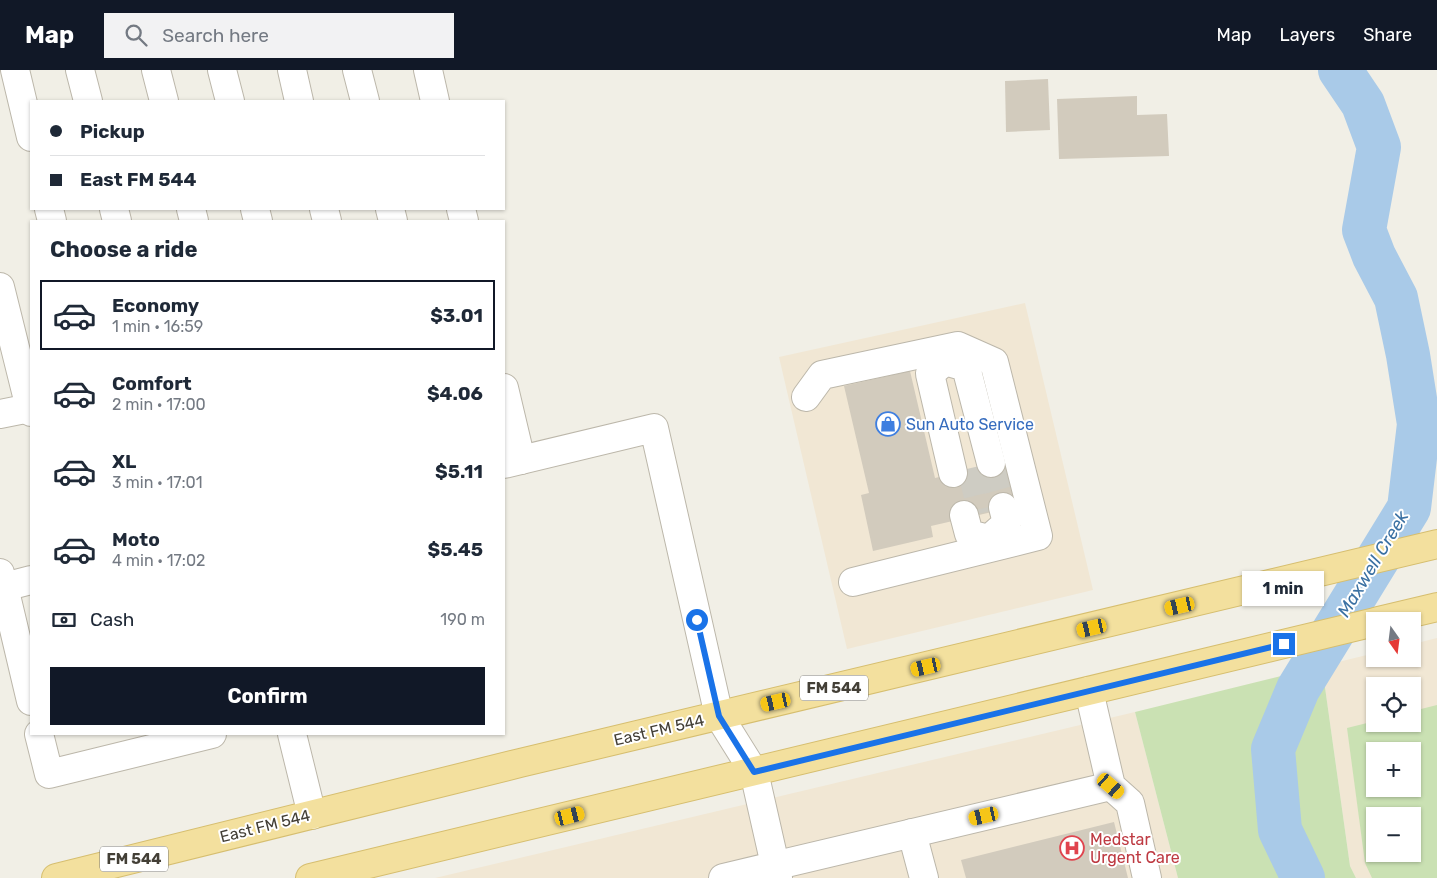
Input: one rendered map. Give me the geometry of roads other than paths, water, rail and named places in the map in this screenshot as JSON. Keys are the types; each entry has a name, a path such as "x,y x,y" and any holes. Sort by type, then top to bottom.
{"main road":[{"name":"East FM 544","path":"56,878 719,716 1437,544"},
{"path":"1418,612 1431,609"},
{"path":"310,878 1366,624"}],"lane":[{"path":"15,70 30,133"},
{"path":"80,70 88,100"},
{"path":"156,70 164,100"},
{"path":"222,70 230,100"},
{"path":"292,70 299,100"},
{"path":"357,70 365,100"},
{"path":"428,70 435,100"},
{"path":"0,287 30,406"},
{"path":"806,397 822,375 943,356 958,346 994,362 1038,536 990,544 853,582"},
{"path":"943,356 972,468"},
{"path":"505,397 512,462 654,428 719,716 754,772 777,872"},
{"path":"0,414 30,410"},
{"path":"983,512 969,534 990,544"},
{"path":"30,580 2,580 30,697"},
{"path":"1089,691 1111,786 1130,803 1147,878"},
{"path":"39,735 49,774 208,735"},
{"path":"292,735 312,815"},
{"path":"723,878 777,872 912,833 1111,786"},
{"path":"912,833 924,878"}],"waterway":[{"name":"Maxwell Creek","path":"1303,878 1280,830 1273,749 1298,689 1409,508 1419,424 1408,355 1396,298 1374,256 1364,230 1379,147 1363,104 1340,70"}],"tunnel":[{"path":"991,463 1003,507"},
{"path":"971,468 982,513"}],"place":[{"name":"Sun Auto Service","path":"888,424"},
{"name":"Medstar Urgent Care","path":"1072,848"}]}
